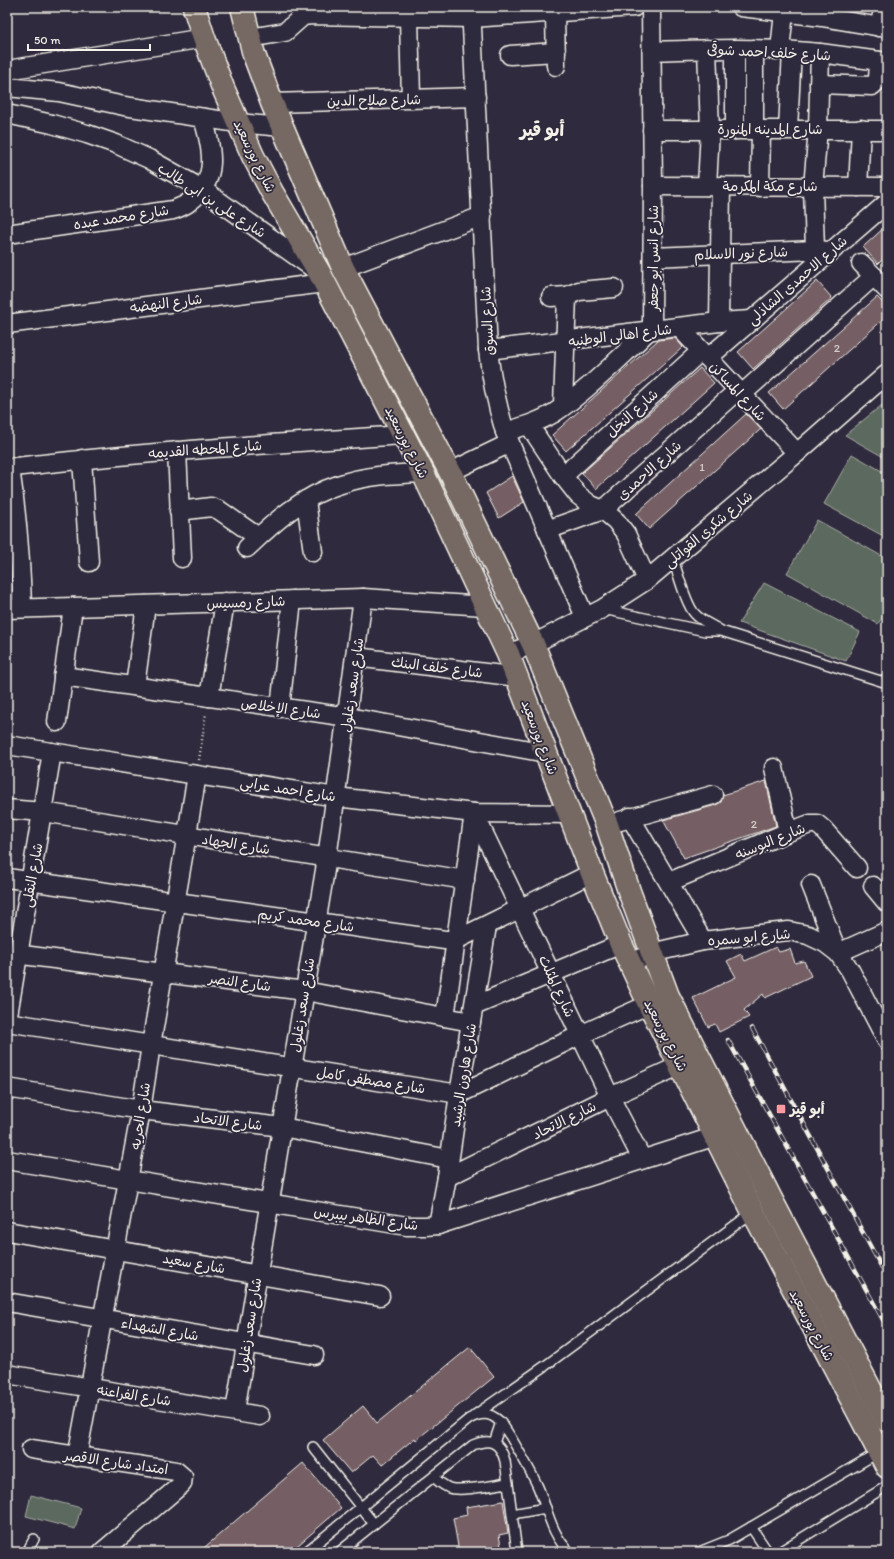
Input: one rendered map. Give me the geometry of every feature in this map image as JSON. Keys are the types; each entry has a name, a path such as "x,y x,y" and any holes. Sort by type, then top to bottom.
{"main road":[{"name":"شارع بورسعيد","path":"194,7 204,38 238,123 272,192 322,278 423,473 508,654 592,873 630,964 659,1000 772,1200 887,1421"},
{"name":"شارع بورسعيد","path":"242,7 254,55 272,103 344,268 450,472 533,644 607,825 651,953 659,1000 681,1064 753,1212 883,1460"},
{"path":"753,1212 772,1200"}],"street":[{"path":"250,38 285,32 297,14 303,16 310,14 381,12 409,17 634,7"},
{"name":"شارع انس ابو جعفر","path":"450,472 529,425 553,413 574,398 638,342 648,332 652,324 653,186 651,7"},
{"path":"741,7 784,12 832,12 883,28 884,7"},
{"path":"510,55 556,59 548,11"},
{"path":"784,12 788,129"},
{"name":"شارع السوق","path":"472,13 488,350 491,378 495,399 508,438 585,618"},
{"path":"409,17 411,99"},
{"path":"7,70 204,38"},
{"path":"707,49 710,130 720,254 719,322"},
{"path":"735,49 735,130"},
{"path":"754,49 760,186"},
{"name":"شارع خلف احمد شوقى","path":"652,51 754,49 820,53 883,62"},
{"path":"820,53 818,129 813,186 823,251"},
{"path":"819,84 872,86 878,80 883,62"},
{"path":"7,87 59,92 124,106 238,123 282,127"},
{"name":"شارع صلاح الدين","path":"272,103 476,97"},
{"name":"شارع على بن ابى طالب","path":"7,114 52,124 116,144 149,159 202,189 322,278"},
{"name":"شارع محمد عبده","path":"7,234 173,210 189,202 202,189 209,175 212,160 211,144 203,118"},
{"path":"858,187 861,129"},
{"name":"شارع المدينه المنورة","path":"652,130 887,130"},
{"name":"شارع مكة المكرمة","path":"653,186 887,187"},
{"name":"شارع الاحمدى الشاذلى","path":"705,354 752,320 823,251 887,203"},
{"path":"344,268 482,216"},
{"name":"شارع نور الاسلام","path":"653,257 823,251"},
{"path":"861,263 887,290"},
{"name":"شارع الاحمدى","path":"547,530 604,510 874,276"},
{"name":"شارع النهضه","path":"7,324 322,278"},
{"path":"563,405 566,341 559,296 579,291 614,288"},
{"name":"شارع اهالى الوطنيه","path":"488,350 648,332 719,322 752,320"},
{"name":"شارع المساكن","path":"680,328 797,453"},
{"name":"شارع النخل","path":"563,476 705,354"},
{"name":"شارع شكرى القواتلى","path":"508,654 533,644 602,609 647,580 797,453 887,374"},
{"path":"529,425 563,476 578,495 591,505 604,510 616,521 626,534 647,580"},
{"name":"شارع المحطه القديمه","path":"8,468 82,459 403,434"},
{"path":"177,451 182,558"},
{"path":"82,459 88,562"},
{"path":"8,468 18,529 21,560 15,608"},
{"path":"179,511 211,507 219,510 253,543 275,522 306,500 337,485 365,478 391,474 423,473"},
{"path":"306,500 313,552"},
{"name":"شارع رمسيس","path":"15,608 363,598 485,606"},
{"name":"شارع سعد زغلول","path":"235,1412 327,858 348,718 363,598"},
{"path":"280,708 292,600"},
{"path":"208,705 225,602"},
{"path":"135,686 146,605"},
{"path":"57,722 73,607"},
{"name":"شارع خلف البنك","path":"356,657 518,677"},
{"name":"شارع الإخلاص","path":"63,676 135,686 208,705 280,708 348,718 546,752"},
{"name":"شارع احمد عرابى","path":"7,745 336,797 474,813 570,814"},
{"name":"شارع النقلى","path":"7,1021 13,954 31,881 52,752"},
{"path":"774,768 788,832"},
{"name":"شارع الحريه","path":"78,1457 141,1110 197,775"},
{"path":"607,825 630,817 713,795"},
{"name":"شارع الجهاد","path":"7,808 43,812 465,880"},
{"path":"445,1017 474,813"},
{"name":"شارع المثلث","path":"474,813 610,1097 642,1159"},
{"path":"630,817 703,941"},
{"name":"شارع البوسنه","path":"669,882 810,824 817,824 823,829 857,868"},
{"name":"شارع محمد كريم","path":"7,878 445,940 456,940 592,873"},
{"path":"811,884 838,953 887,931"},
{"path":"873,886 887,903"},
{"name":"شارع هارون الرشيد","path":"438,1225 487,926"},
{"name":"شارع ابو سمره","path":"630,964 651,953 703,941 788,931 808,935 825,943 838,953 850,970 887,1041"},
{"path":"473,1014 552,974 621,944"},
{"name":"شارع النصر","path":"13,954 305,991 445,1017 473,1014"},
{"path":"459,1094 580,1035 659,1000"},
{"name":"شارع مصطفى كامل","path":"7,1021 459,1094"},
{"name":"شارع الاتحاد","path":"447,1177 681,1064"},
{"name":"شارع الاتحاد","path":"7,1088 141,1110 282,1127 449,1159"},
{"name":"شارع الظاهر بيبرس","path":"7,1160 407,1226 425,1226 438,1225 716,1136"},
{"name":"شارع سعيد","path":"7,1231 380,1296"},
{"name":"شارع الشهداء","path":"7,1302 314,1355"},
{"name":"شارع الفراعنه","path":"7,1374 260,1416"},
{"name":"امتداد شارع الاقصر","path":"31,1449 176,1471 183,1476 182,1484 102,1552"}],"lane":[{"path":"673,559 690,608 700,619 715,626 721,631"},
{"path":"602,609 705,631 721,631 887,683"},
{"path":"306,1552 469,1419 545,1366 753,1212"},
{"path":"469,1419 480,1414 492,1415 501,1422 520,1453 537,1486 564,1550"},
{"path":"494,1443 501,1422"},
{"path":"339,1552 473,1446 483,1441 494,1443 502,1450 505,1460 518,1552"},
{"path":"313,1447 374,1524"},
{"path":"700,1552 729,1540 751,1527 883,1460"},
{"path":"434,1477 441,1484 450,1488 460,1489 508,1483"},
{"path":"779,1552 887,1486"},
{"path":"512,1514 546,1508"},
{"path":"751,1527 768,1552"},
{"path":"27,1552 34,1539"}],"path":[{"path":"201,751 208,705"}],"green space":[{"path":"887,401 887,459 845,435"},
{"path":"852,454 887,474 887,538 824,504"},
{"path":"817,520 887,559 887,609 878,624 787,573"},
{"path":"764,583 860,632 846,661 739,623"},
{"path":"31,1495 81,1508 75,1529 26,1516"}],"building":[{"path":"887,225 887,255 878,264 863,247"},
{"path":"817,281 832,298 753,369 738,352"},
{"path":"877,297 887,307 887,316 783,409 769,393"},
{"path":"675,338 683,347 566,451 552,435 658,340"},
{"path":"700,368 714,383 596,489 582,473"},
{"path":"746,414 761,429 649,529 636,514"},
{"path":"512,476 524,502 499,518 486,493"},
{"path":"766,781 776,826 684,858 663,820 716,805 721,802 723,795"},
{"path":"776,947 779,952 790,949 795,963 804,961 811,976 765,998 763,994 744,1010 749,1017 719,1032 715,1024 708,1027 693,998 736,977 727,961 741,954 745,961"},
{"path":"470,1347 494,1377 416,1440 415,1438 382,1465 373,1455 351,1473 323,1440 363,1406 377,1423"},
{"path":"303,1463 341,1508 290,1552 199,1552"},
{"path":"503,1501 508,1533 499,1535 502,1552 459,1552 453,1518 467,1515 466,1507"}],"railway":[{"path":"752,1028 887,1277"},
{"path":"728,1040 887,1327"}],"place":[{"name":"أبو قير","path":"781,1109"}],"district":[{"name":"أبو قير","path":"542,130"}]}
